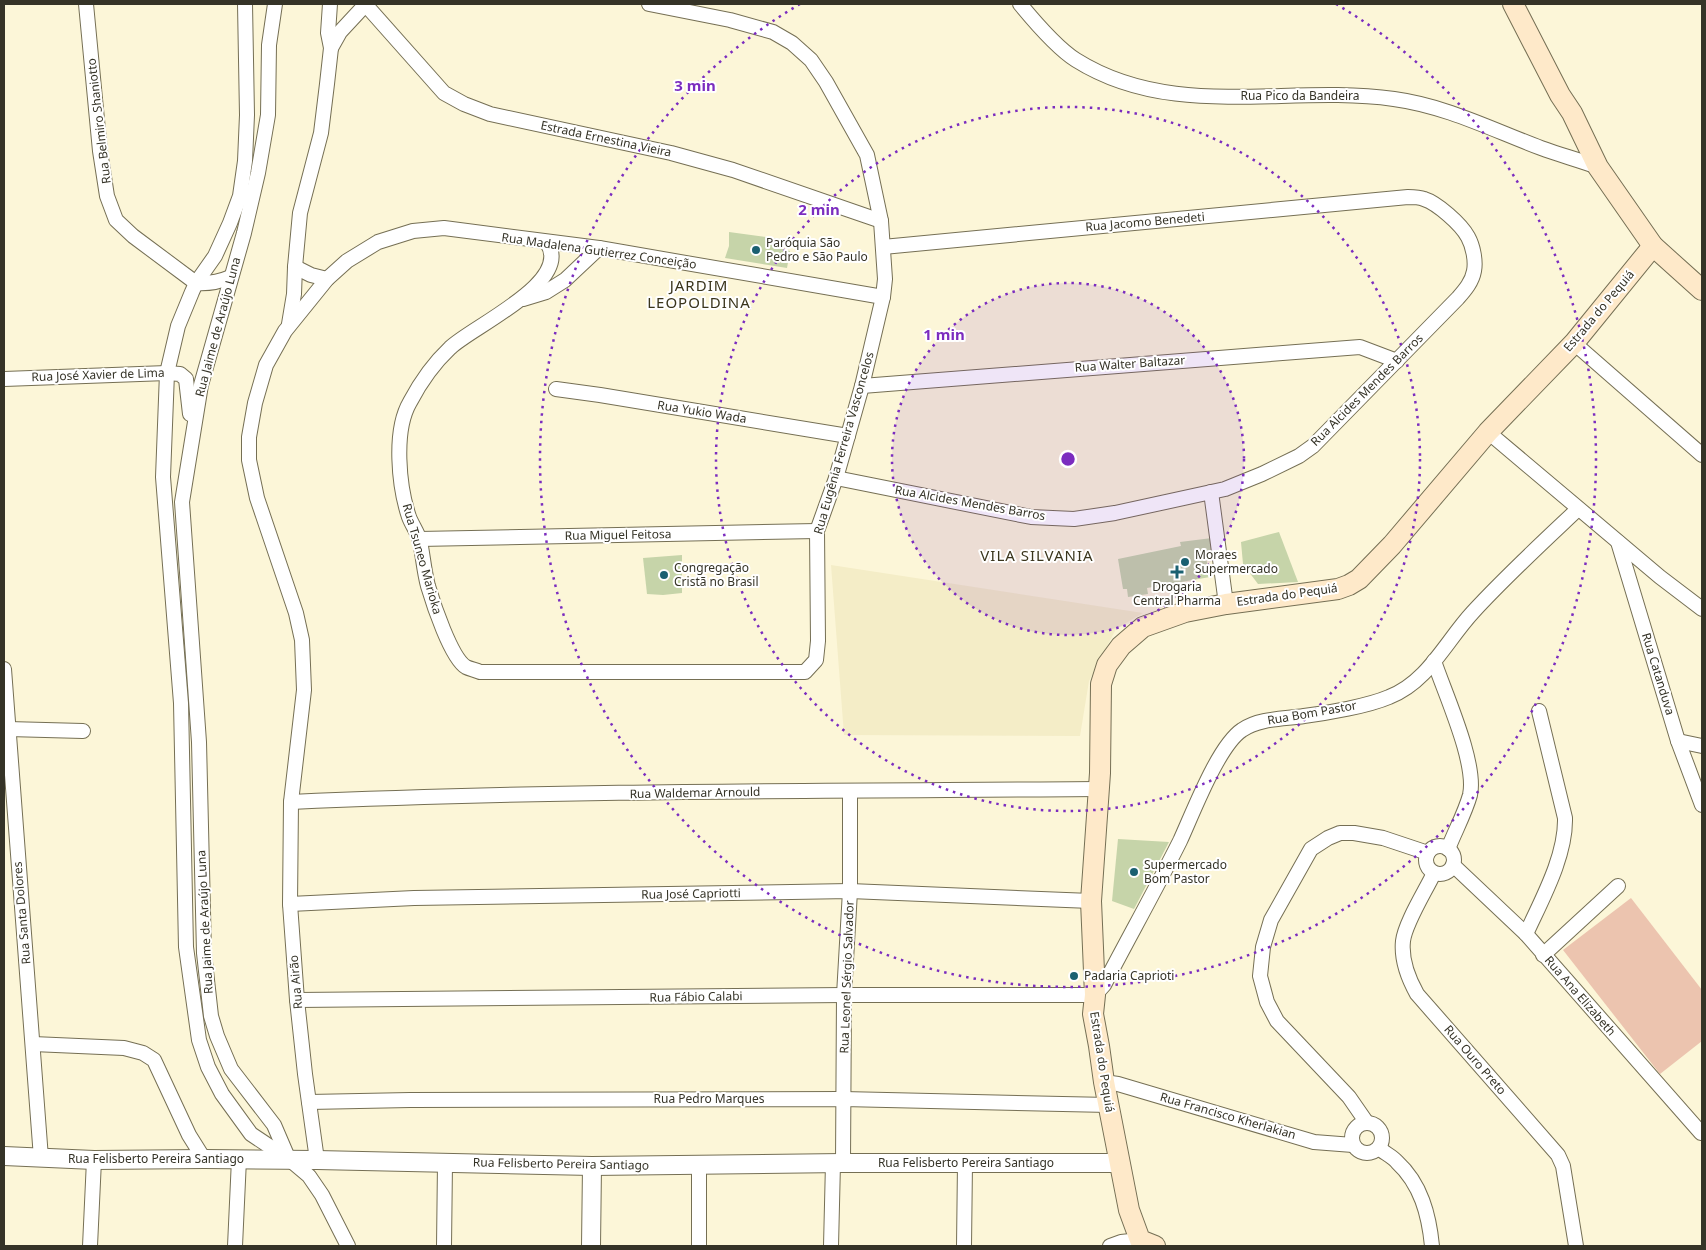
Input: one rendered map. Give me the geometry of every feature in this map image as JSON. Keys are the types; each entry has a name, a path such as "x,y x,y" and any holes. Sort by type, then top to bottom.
{"main road":[{"path":"1513,4 1560,95 1572,113 1598,167 1653,246 1702,290"},
{"name":"Estrada do Pequiá","path":"1148,1243 1129,1210 1093,1014 1095,995 1091,901 1098,789 1101,684 1107,665 1121,646 1143,627 1185,612 1226,604 1338,589 1358,579 1392,545 1488,432 1574,343 1653,246"}],"street":[{"name":"Rua Belmiro Shaniotto","path":"86,4 100,150 108,196 116,220 133,236 196,283"},
{"name":"Rua Jaime de Araújo Luna","path":"245,4 247,115 245,160 240,196 230,224 215,256 196,283 178,326 167,373 163,477 181,703 186,947 198,1040 222,1094 251,1134 290,1160"},
{"name":"Rua Jaime de Araújo Luna","path":"275,4 269,45 268,115 258,173 244,233 200,385 182,502 199,742 204,953 211,1016 216,1036 231,1068 274,1125 290,1160"},
{"path":"289,324 294,294 300,213 321,133 330,48 328,33 330,4"},
{"path":"330,48 340,32 366,4"},
{"name":"Estrada Ernestina Vieira","path":"366,4 444,93 464,104 490,114 671,153 733,170 881,221"},
{"name":"Rua Eugênia Ferreira Vasconcelos","path":"649,4 730,20 774,32 792,44 811,60 826,82 867,155 881,221 885,279 883,297 862,386 836,478 817,531 818,641"},
{"name":"Rua Pico da Bandeira","path":"1020,4 1030,17 1076,60 1113,79 1157,92 1205,97 1336,94 1396,99 1441,110 1598,167"},
{"name":"Rua Jacomo Benedeti","path":"883,247 1408,197"},
{"name":"Rua Alcides Mendes Barros","path":"836,478 1030,517 1074,519 1115,513 1224,489 1262,474 1299,456 1313,446 1338,422 1470,284 1474,271 1472,248 1468,236 1434,204 1423,198 1408,197"},
{"name":"Rua Madalena Gutierrez Conceição","path":"289,324 308,304 327,279 347,261 378,242 413,231 444,228 547,243 598,248 883,297"},
{"name":"Rua Tsuneo Marioka","path":"547,243 551,249 551,263 543,276 520,300 451,347 421,382 408,405 400,436 399,464 410,518 419,539 428,586 446,637 456,657 465,666 480,672 805,672 816,660 818,641"},
{"name":"Rua Tsuneo Marioka","path":"520,300 546,292 565,280 598,248"},
{"path":"295,267 311,275 327,279"},
{"path":"196,283 219,282 231,277"},
{"name":"Rua Airão","path":"289,324 266,365 254,403 249,437 249,460 257,498 296,613 302,640 304,690 292,802 290,904 297,1000 317,1160"},
{"path":"1574,343 1702,454"},
{"name":"Rua Walter Baltazar","path":"862,386 1360,347 1397,361"},
{"name":"Rua José Xavier de Lima","path":"4,379 180,374 186,379 189,394 191,442"},
{"name":"Rua Yukio Wada","path":"556,389 848,436"},
{"path":"1488,432 1660,577 1702,609"},
{"path":"1211,492 1226,604"},
{"name":"Rua Bom Pastor","path":"1095,995 1109,976 1180,840 1222,753 1242,730 1260,722 1310,715 1389,697 1418,679 1467,618 1508,574 1578,509"},
{"name":"Rua Miguel Feitosa","path":"419,539 817,531"},
{"name":"Rua Catanduva","path":"1618,541 1678,741 1702,805"},
{"path":"1434,661 1467,755 1471,782 1467,804 1448,849"},
{"name":"Rua Santa Dolores","path":"4,669 8,729 7,776 33,1044 41,1158"},
{"path":"1526,934 1560,854 1565,831 1565,818 1539,711"},
{"path":"8,729 83,730"},
{"path":"1678,741 1702,746"},
{"name":"Rua Waldemar Arnould","path":"292,802 416,797 1098,789"},
{"name":"Rua Leonel Sérgio Salvador","path":"831,1246 843,1099 844,995 850,891 850,791"},
{"path":"1367,1124 1349,1096 1277,1021 1267,1002 1260,976 1262,947 1271,920 1312,849 1328,838 1340,833 1354,833 1383,838 1428,853"},
{"path":"1435,847 1448,849 1453,856 1453,865 1443,874 1434,873 1427,866 1428,853 1435,847"},
{"name":"Rua Ana Elizabeth","path":"1453,865 1526,934 1700,1133"},
{"name":"Rua Ouro Preto","path":"1434,873 1412,917 1403,941 1406,971 1417,994 1558,1155 1563,1166 1576,1246"},
{"path":"1544,955 1618,886"},
{"name":"Rua José Capriotti","path":"290,904 424,898 850,891 1091,901"},
{"name":"Rua Fábio Calabi","path":"297,1000 844,995 1095,995"},
{"path":"33,1044 124,1048 143,1053 154,1060 189,1135 204,1158"},
{"name":"Rua Francisco Kherlakian","path":"1104,1082 1118,1084 1314,1142 1353,1145"},
{"name":"Rua Pedro Marques","path":"309,1102 843,1099 1109,1105"},
{"path":"1362,1124 1367,1124 1376,1127 1382,1134 1379,1148 1365,1154 1353,1145 1352,1134 1362,1124"},
{"path":"1379,1148 1399,1163 1417,1190 1430,1223 1432,1246"},
{"name":"Rua Felisberto Pereira Santiago","path":"4,1156 94,1160 204,1158 592,1166 838,1163 1119,1163"},
{"path":"234,1246 239,1159"},
{"path":"90,1246 94,1160"},
{"path":"290,1160 308,1176 322,1195 348,1246"},
{"path":"444,1246 445,1163"},
{"path":"964,1246 965,1163"},
{"path":"699,1246 700,1165"},
{"path":"591,1246 592,1166"},
{"path":"1110,1246 1121,1242 1148,1243"}],"shaded area":[{"path":"831,565 1143,613 1116,629 1089,681 1080,736 844,735"},
{"path":"1631,898 1702,990 1702,1041 1660,1074 1563,950"}],"building":[{"name":"Paróquia São Pedro e São Paulo","path":"729,232 781,239 779,248 790,251 787,268 725,258 729,246"},
{"path":"1279,532 1298,582 1258,584 1243,564 1241,542"},
{"path":"1212,538 1213,552 1205,553 1210,577 1147,588 1148,594 1128,597 1127,589 1123,589 1118,559 1181,546 1180,542"},
{"name":"Congregação Cristã no Brasil","path":"682,555 682,593 647,594 643,558"},
{"name":"Supermercado Bom Pastor","path":"1118,839 1169,842 1134,909 1112,901"}],"place":[{"name":"Paróquia São Pedro e São Paulo","path":"756,250"},
{"name":"Moraes Supermercado","path":"1185,562"},
{"name":"Drogaria Central Pharma","path":"1177,572"},
{"name":"Congregação Cristã no Brasil","path":"664,575"},
{"name":"Supermercado Bom Pastor","path":"1134,872"},
{"name":"Padaria Caprioti","path":"1074,976"}],"district":[{"name":"JARDIM LEOPOLDINA","path":"699,294"},
{"name":"VILA SILVANIA","path":"1037,556"}]}
